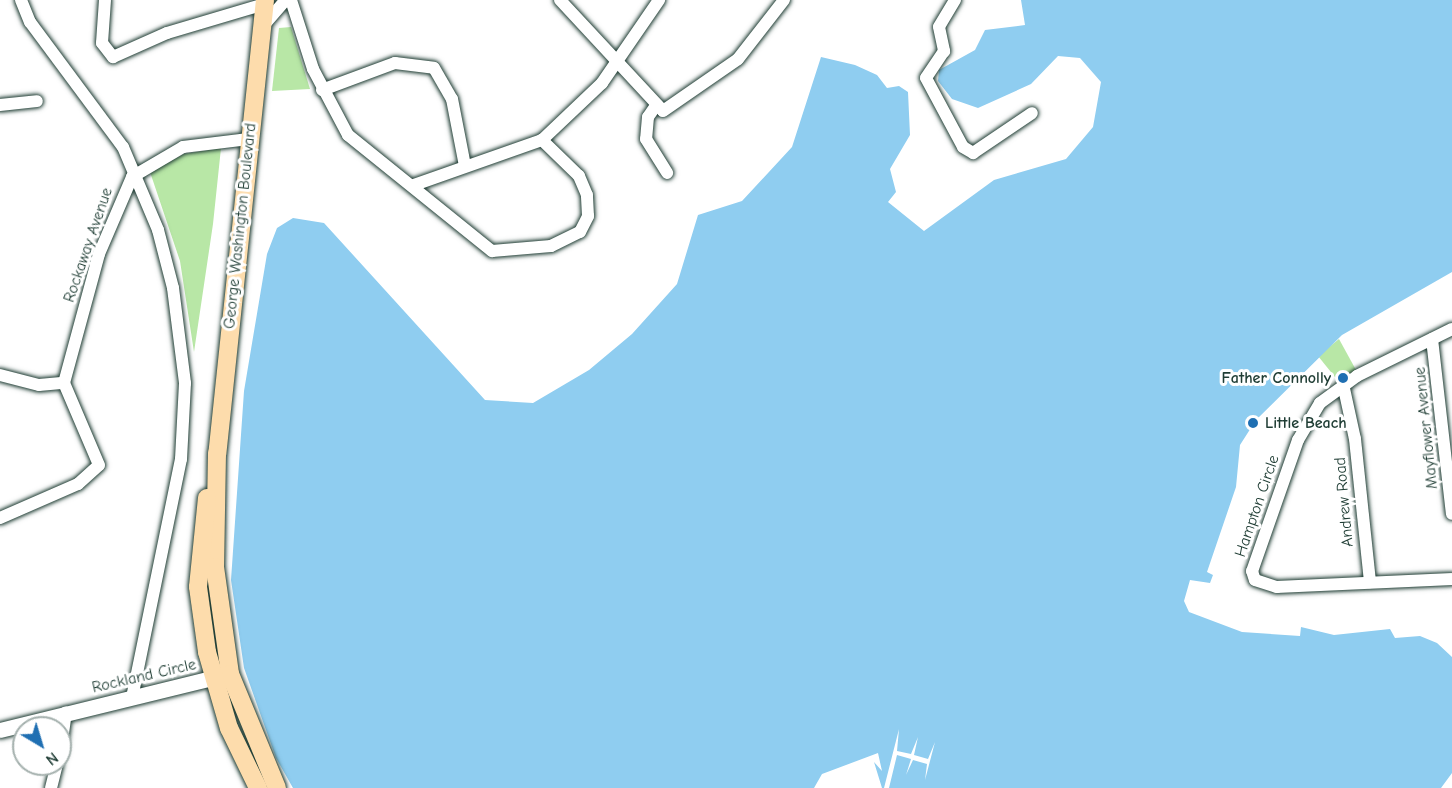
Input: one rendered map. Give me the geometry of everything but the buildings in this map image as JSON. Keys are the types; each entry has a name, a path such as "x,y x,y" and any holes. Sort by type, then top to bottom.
{"main road":[{"name":"George Washington Boulevard","path":"258,788 222,676 198,587 204,511 217,453 264,2"},
{"name":"George Washington Boulevard","path":"222,676 277,788"}],"street":[{"path":"21,0 43,40 96,105 136,174 173,288 186,408 181,459 132,698"},
{"path":"105,0 102,43 110,56 224,12 264,2"},
{"path":"262,27 286,0"},
{"path":"291,0 322,90 348,135 384,168 414,185 470,239 492,251 516,252 569,239 580,232 588,216 587,195 579,176 542,140"},
{"path":"560,0 619,59 656,107 672,108 738,59 784,0"},
{"path":"414,185 542,140 583,104 619,59 659,0"},
{"path":"955,0 939,27 942,55 926,78 956,135 973,153 1032,113"},
{"path":"322,90 395,63 434,68 452,99 465,166"},
{"path":"0,105 37,100"},
{"path":"656,107 648,117 645,139 667,173"},
{"name":"Rockaway Avenue","path":"64,383 71,344 117,203 136,174 183,147 249,139"},
{"name":"Hampton Circle","path":"1452,329 1343,384 1320,403 1298,440 1252,571 1255,580 1277,587 1452,579"},
{"name":"Mayflower Avenue","path":"1432,339 1452,514"},
{"path":"0,375 39,385 64,383 99,465 78,484 0,518"},
{"name":"Andrew Road","path":"1343,384 1354,429 1370,582"},
{"name":"Rockland Circle","path":"0,730 66,712 222,676"},
{"path":"65,716 66,712"}],"green space":[{"path":"291,27 310,89 272,91 279,28"},
{"path":"221,148 213,224 194,352 180,261 150,172 184,154"},
{"path":"1339,339 1356,370 1339,382 1318,356"}],"water":[{"path":"1021,0 1452,0 1452,272 1342,335 1256,420 1240,445 1236,487 1207,572 1213,575 1210,583 1190,580 1184,601 1189,612 1242,632 1300,636 1301,627 1334,635 1390,629 1395,638 1420,636 1437,643 1452,657 1452,773 1441,788 874,788 868,773 828,788 293,788 276,758 244,668 231,580 244,391 267,254 277,228 293,218 324,223 485,400 533,403 589,370 632,334 677,284 698,215 742,201 792,147 821,57 855,65 877,75 887,88 899,86 908,92 910,135 890,169 896,192 888,202 924,231 994,180 1066,159 1093,127 1101,82 1080,58 1058,56 1031,84 978,108 952,99 938,81 939,70 975,50 985,30 1025,25"}],"pier":[{"path":"899,729 897,751 911,754 918,737 914,755 928,759 935,742 925,780 927,764 913,760 906,775 911,759 897,755 889,788 884,788"},
{"path":"878,753 882,771 874,762 882,788 871,788 867,776 836,788 814,788 822,774"}],"place":[{"name":"Father Connolly","path":"1343,378"},
{"name":"Little Beach","path":"1253,423"}]}
